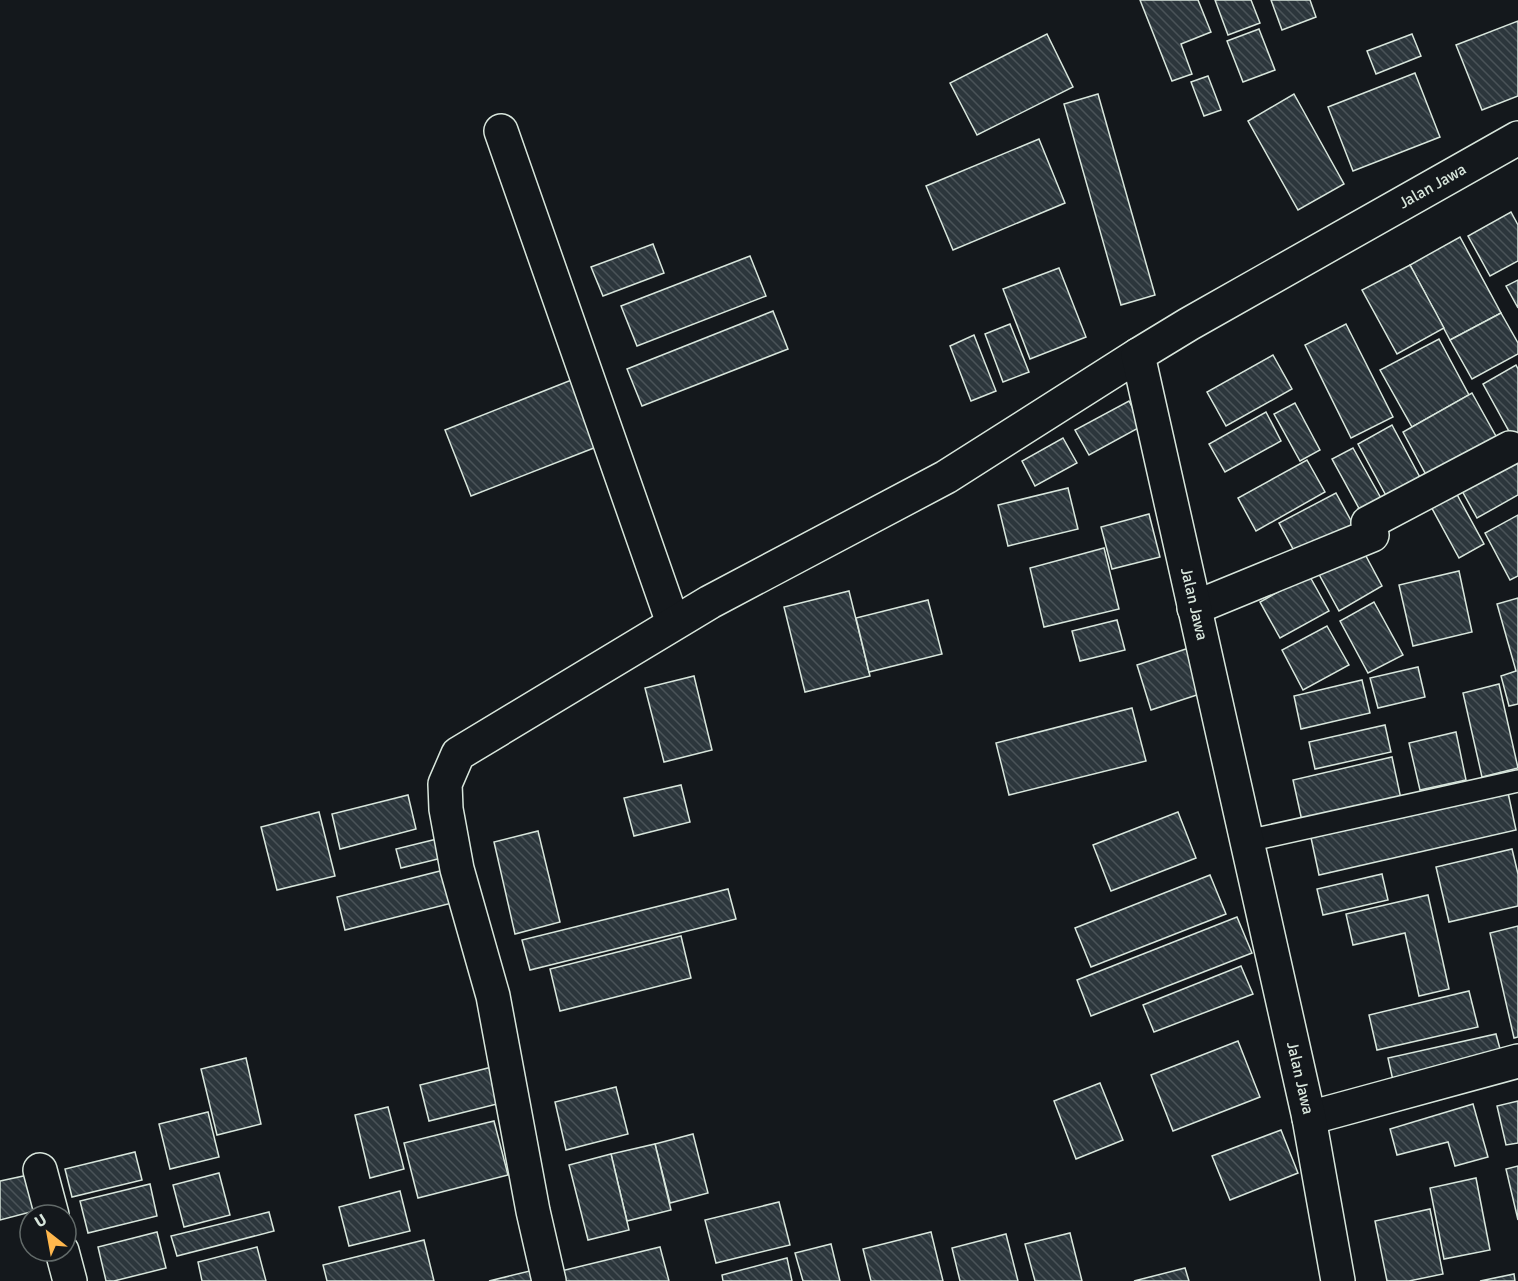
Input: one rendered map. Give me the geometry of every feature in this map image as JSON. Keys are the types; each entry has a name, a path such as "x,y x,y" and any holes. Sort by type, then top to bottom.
{"street":[{"path":"501,131 673,623"},
{"name":"Jalan Jawa","path":"1338,1281 1309,1118 1138,355 1199,318 1518,138"},
{"path":"549,1281 533,1212 493,996 457,869 446,809 446,784 458,754 673,623 946,477 1138,355"},
{"path":"1194,608 1372,535 1368,523 1510,448"},
{"path":"1309,1118 1518,1061"},
{"path":"40,1170 49,1203"},
{"path":"65,1263 70,1281"}],"lane":[{"path":"1247,841 1518,781"}],"building":[{"path":"1140,0 1198,0 1211,32 1181,44 1192,74 1172,81"},
{"path":"1215,0 1251,0 1260,23 1228,35"},
{"path":"1271,0 1310,0 1316,17 1282,30"},
{"path":"1518,21 1518,96 1482,110 1456,45"},
{"path":"1259,29 1275,70 1243,82 1227,41"},
{"path":"1047,34 1073,87 977,135 950,83"},
{"path":"1412,34 1421,56 1376,74 1367,51"},
{"path":"1415,73 1440,137 1353,171 1328,107"},
{"path":"1208,76 1221,110 1204,116 1191,82"},
{"path":"1098,94 1155,295 1121,305 1064,104"},
{"path":"1294,94 1344,184 1298,210 1248,121"},
{"path":"1039,139 1065,203 953,250 926,186"},
{"path":"1511,212 1518,225 1518,261 1490,276 1468,236"},
{"path":"1460,237 1501,313 1450,340 1410,265"},
{"path":"653,244 664,273 603,296 591,267"},
{"path":"750,256 766,296 637,346 621,306"},
{"path":"1410,265 1444,328 1397,354 1362,290"},
{"path":"1059,268 1086,337 1030,359 1003,289"},
{"path":"1518,280 1518,308 1506,286"},
{"path":"773,311 788,349 642,406 627,369"},
{"path":"1501,313 1518,343 1518,354 1472,379 1450,340"},
{"path":"1010,324 1029,372 1003,382 985,334"},
{"path":"1346,324 1393,417 1351,438 1305,345"},
{"path":"974,335 996,391 971,401 950,346"},
{"path":"1439,339 1469,395 1412,427 1380,370"},
{"path":"1273,355 1292,389 1226,426 1207,392"},
{"path":"1516,365 1518,369 1518,443 1516,444 1483,384"},
{"path":"574,379 599,446 471,496 445,430"},
{"path":"1472,393 1502,447 1432,486 1403,432"},
{"path":"1129,401 1142,426 1089,455 1075,430"},
{"path":"1295,403 1320,450 1300,461 1274,414"},
{"path":"1266,412 1281,441 1225,472 1209,444"},
{"path":"1392,425 1423,483 1389,501 1358,444"},
{"path":"1063,438 1077,463 1035,486 1022,461"},
{"path":"1353,448 1382,500 1361,512 1332,459"},
{"path":"1511,450 1518,464 1518,495 1477,518 1456,480"},
{"path":"1307,460 1325,492 1256,531 1238,498"},
{"path":"1068,488 1078,529 1008,546 998,505"},
{"path":"1454,489 1484,544 1459,558 1429,503"},
{"path":"1336,493 1355,528 1299,560 1279,523"},
{"path":"1149,514 1160,557 1112,569 1101,527"},
{"path":"1518,515 1518,576 1510,580 1485,533"},
{"path":"1359,543 1382,586 1339,611 1315,567"},
{"path":"1104,548 1119,609 1044,627 1030,568"},
{"path":"1459,571 1472,632 1413,646 1399,585"},
{"path":"1309,575 1329,611 1280,638 1260,602"},
{"path":"849,591 870,676 805,692 784,607"},
{"path":"1518,598 1518,704 1509,706 1501,676 1516,671 1497,604"},
{"path":"928,600 942,654 869,672 856,618"},
{"path":"1374,602 1403,655 1368,673 1340,621"},
{"path":"1117,620 1125,650 1080,661 1072,631"},
{"path":"1327,626 1349,665 1303,690 1282,650"},
{"path":"1195,646 1209,691 1151,710 1137,665"},
{"path":"1418,667 1425,697 1378,708 1370,678"},
{"path":"694,676 712,750 664,762 645,688"},
{"path":"1362,680 1370,713 1301,729 1294,696"},
{"path":"1499,684 1518,768 1482,777 1463,693"},
{"path":"1132,708 1146,761 1009,795 996,743"},
{"path":"1385,725 1391,752 1315,769 1309,742"},
{"path":"1456,732 1466,780 1420,790 1409,743"},
{"path":"1392,757 1401,799 1302,821 1293,780"},
{"path":"681,785 690,822 634,836 624,798"},
{"path":"1507,788 1516,830 1319,875 1310,833"},
{"path":"408,795 416,829 340,849 332,814"},
{"path":"319,812 335,876 277,890 261,827"},
{"path":"1178,812 1196,858 1111,891 1093,845"},
{"path":"538,831 560,922 515,934 494,842"},
{"path":"445,837 450,856 401,868 396,849"},
{"path":"1512,849 1518,874 1518,906 1449,922 1436,867"},
{"path":"448,869 456,902 345,930 337,897"},
{"path":"1382,874 1388,900 1323,915 1317,889"},
{"path":"1210,875 1226,914 1091,967 1075,928"},
{"path":"728,889 736,919 530,970 522,940"},
{"path":"1428,895 1449,989 1419,996 1405,933 1353,945 1346,914"},
{"path":"1237,917 1252,953 1091,1016 1077,980"},
{"path":"1518,926 1518,1037 1514,1038 1490,933"},
{"path":"681,936 691,978 560,1011 550,969"},
{"path":"1241,966 1253,994 1154,1032 1143,1005"},
{"path":"1469,991 1478,1027 1377,1050 1369,1015"},
{"path":"1496,1034 1503,1060 1394,1085 1388,1058"},
{"path":"1238,1041 1260,1097 1173,1131 1151,1075"},
{"path":"246,1058 261,1124 217,1135 201,1069"},
{"path":"496,1066 505,1102 429,1121 420,1085"},
{"path":"1100,1083 1123,1140 1076,1159 1054,1101"},
{"path":"616,1087 628,1134 566,1150 555,1102"},
{"path":"1518,1101 1518,1143 1506,1145 1497,1106"},
{"path":"1473,1104 1488,1157 1455,1166 1448,1142 1397,1155 1390,1129"},
{"path":"388,1107 404,1169 370,1178 355,1115"},
{"path":"208,1112 219,1157 170,1169 159,1124"},
{"path":"494,1121 508,1175 418,1198 404,1143"},
{"path":"1281,1130 1298,1173 1230,1200 1212,1156"},
{"path":"693,1134 708,1193 670,1203 655,1144"},
{"path":"655,1144 671,1210 627,1221 611,1154"},
{"path":"135,1152 142,1180 72,1197 65,1169"},
{"path":"611,1154 629,1230 588,1240 569,1165"},
{"path":"1518,1166 1518,1220 1506,1169"},
{"path":"219,1173 230,1215 184,1227 173,1185"},
{"path":"33,1174 40,1203 18,1203 18,1215 0,1220 0,1181"},
{"path":"1476,1178 1490,1250 1444,1259 1430,1188"},
{"path":"150,1184 157,1216 88,1233 80,1201"},
{"path":"400,1191 410,1231 349,1246 339,1207"},
{"path":"779,1202 790,1245 716,1263 705,1220"},
{"path":"1430,1209 1443,1274 1409,1281 1387,1281 1375,1221"},
{"path":"269,1212 274,1231 177,1256 171,1236"},
{"path":"157,1232 166,1268 106,1281 98,1247"},
{"path":"931,1232 943,1281 871,1281 863,1249"},
{"path":"1070,1233 1082,1281 1035,1281 1025,1244"},
{"path":"1006,1234 1018,1281 960,1281 952,1248"},
{"path":"424,1240 434,1281 327,1281 323,1265"},
{"path":"831,1244 840,1281 803,1281 795,1253"},
{"path":"257,1247 266,1281 202,1281 198,1262"},
{"path":"660,1247 669,1281 564,1281 561,1271"},
{"path":"787,1258 792,1281 723,1281 722,1275"},
{"path":"1185,1268 1189,1281 1134,1281"},
{"path":"538,1269 541,1281 489,1281"},
{"path":"1514,1274 1515,1281 1480,1281"}]}
